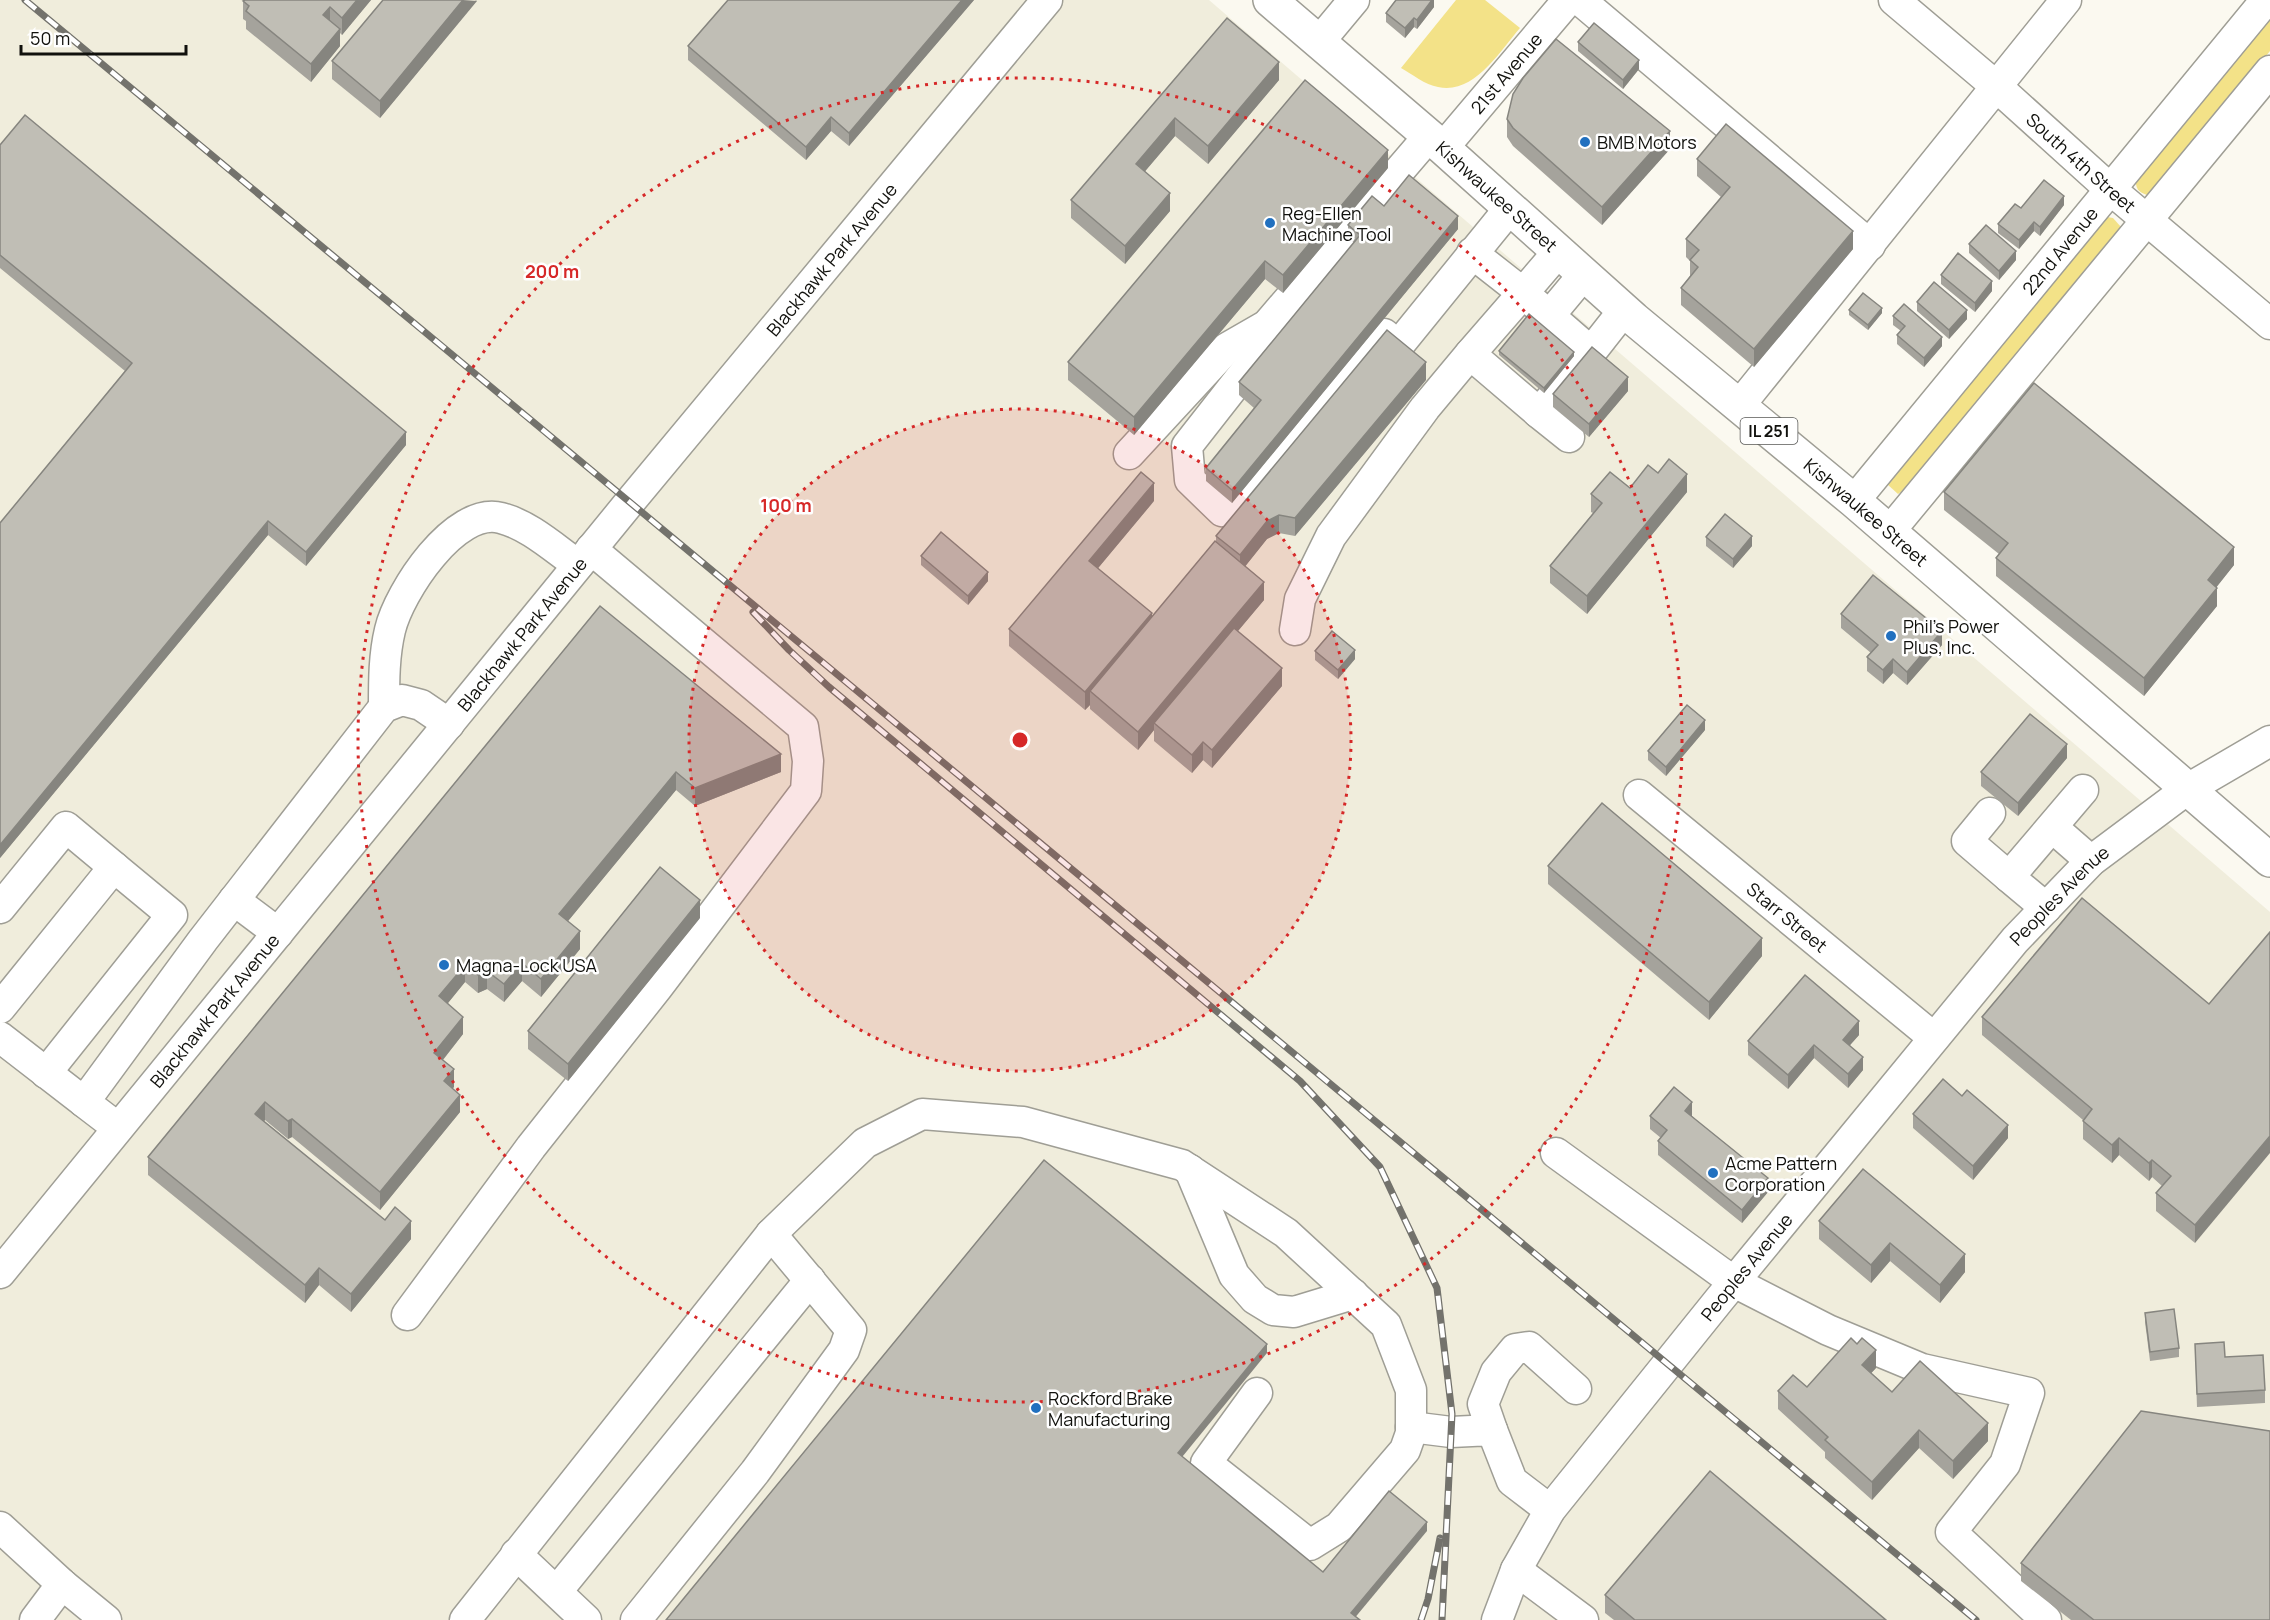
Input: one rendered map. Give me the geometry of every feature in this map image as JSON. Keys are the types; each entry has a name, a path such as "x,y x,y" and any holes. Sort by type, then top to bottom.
{"main road":[{"name":"Kishwaukee Street","path":"1269,0 1436,142 1624,310 1854,501 2186,790 2270,860"}],"street":[{"name":"Blackhawk Park Avenue","path":"0,1273 585,557 1047,0"},
{"path":"1319,42 1354,0"},
{"name":"21st Avenue","path":"1267,325 1568,0"},
{"path":"1580,0 1870,245"},
{"name":"South 4th Street","path":"1894,0 1997,87 2110,189 2269,321"},
{"path":"1739,406 2066,0"},
{"name":"22nd Avenue","path":"1854,501 2266,0"},
{"path":"1889,532 2270,71"},
{"path":"1267,325 1263,349 1187,446 1190,480 1222,511 1238,505 1384,334 1398,346 1510,208"},
{"path":"1295,630 1300,599 1331,536 1425,408 1559,252"},
{"path":"1472,253 1523,293 1556,328 1591,352"},
{"path":"1556,328 1584,274"},
{"path":"1539,413 1624,310"},
{"path":"1130,454 1227,348 1267,325"},
{"path":"1470,354 1517,383 1539,413 1569,437"},
{"path":"384,707 384,664 391,627 412,582 445,540 473,519 499,517 585,557 804,727 808,762 806,791 657,988 531,1147 407,1315"},
{"path":"84,1102 234,900 384,707 402,700 421,705 449,724"},
{"name":"Peoples Avenue","path":"1497,1620 1516,1570 1550,1510 2015,940 2091,861 2186,790 2270,741"},
{"path":"2009,877 2083,789"},
{"name":"Starr Street","path":"1639,795 1934,1038"},
{"path":"1990,813 1967,841 2046,908"},
{"path":"0,908 66,827 204,940"},
{"path":"2052,827 2091,861"},
{"path":"0,1008 114,867"},
{"path":"234,900 278,933"},
{"path":"46,1073 172,915"},
{"path":"0,1037 118,1128"},
{"path":"465,1620 771,1234 865,1143 922,1114 1023,1122 1182,1165 1286,1233 1386,1325 1412,1390 1411,1427 1405,1450 1339,1527 1310,1545 1206,1463 1257,1393"},
{"path":"1556,1153 1734,1282 1828,1330 1922,1369 2029,1393 2006,1464 1951,1532 2046,1620"},
{"path":"1190,1170 1234,1275 1255,1299 1272,1310 1294,1312 1353,1294"},
{"path":"636,1620 755,1472 844,1350 851,1330 771,1234"},
{"path":"556,1591 810,1280"},
{"path":"1550,1510 1512,1481 1483,1404 1496,1372 1515,1349 1529,1347 1576,1389"},
{"path":"1411,1427 1451,1432 1492,1430"},
{"path":"0,1527 62,1584 106,1620"},
{"path":"516,1554 586,1620"},
{"path":"1516,1570 1583,1620"},
{"path":"36,1620 62,1584"}],"shaded area":[{"path":"0,0 1209,0 2270,912 2270,1620 0,1620"},
{"path":"1456,0 1485,0 1520,28 1485,70 1474,78 1463,85 1451,88 1433,86 1401,68"},
{"path":"2270,14 2270,51 2154,192 2147,195 2141,192 2137,187 2136,178"},
{"path":"2107,217 2113,218 2121,227 2119,233 1909,486 1898,494 1887,484 1890,476"}],"building":[{"path":"357,0 342,18 330,7 323,15 340,29 311,64 246,11 249,6 243,1"},
{"path":"383,0 463,0 380,101 332,61"},
{"path":"728,0 962,0 849,133 831,117 806,147 688,46"},
{"path":"1396,0 1432,0 1417,20 1414,18 1405,28 1386,13"},
{"path":"1227,18 1279,62 1208,146 1175,118 1136,164 1170,193 1125,246 1071,200"},
{"path":"1594,23 1639,60 1623,80 1578,42"},
{"name":"BMB Motors","path":"1556,39 1670,131 1602,207 1513,128 1507,119 1513,94 1523,78"},
{"name":"Reg-Ellen Machine Tool","path":"1305,80 1388,150 1283,275 1265,261 1134,417 1068,362"},
{"path":"25,115 406,432 306,552 268,521 0,845 0,523 132,363 0,255 0,145"},
{"path":"1726,124 1853,231 1754,349 1681,288 1698,267 1690,260 1699,250 1686,239 1730,187 1697,159"},
{"path":"1409,175 1458,216 1232,490 1206,468 1261,400 1239,382 1360,235 1348,225 1372,196 1384,206"},
{"path":"2044,180 2064,196 2040,227 2034,222 2019,240 1998,224 2015,204 2021,208"},
{"path":"1986,225 2016,251 1999,271 1969,244"},
{"path":"1958,253 1992,281 1975,303 1941,275"},
{"path":"1934,282 1967,310 1949,330 1917,302"},
{"path":"1863,293 1882,308 1868,325 1849,310"},
{"path":"1904,304 1942,337 1924,358 1897,335 1905,326 1893,316"},
{"path":"1529,314 1574,352 1544,388 1499,351"},
{"path":"1387,330 1426,362 1295,518 1279,515 1267,521 1240,555 1216,536"},
{"path":"1592,347 1628,377 1589,424 1553,394"},
{"path":"2034,383 2234,547 2208,580 2217,588 2144,678 1996,558 2008,543 1944,492"},
{"path":"1669,459 1687,474 1587,596 1550,566 1602,503 1591,494 1610,472 1630,488 1648,465 1658,473"},
{"path":"1141,472 1154,483 1089,561 1152,613 1085,692 1009,629"},
{"path":"1725,514 1752,536 1733,559 1706,537"},
{"path":"941,532 988,572 968,596 921,556"},
{"path":"1215,541 1264,582 1138,732 1090,691"},
{"name":"Phil's Power Plus, Inc.","path":"1873,575 1942,631 1907,672 1893,659 1883,670 1867,657 1878,645 1841,614"},
{"name":"Magna-Lock USA","path":"600,606 781,754 695,788 676,772 559,914 580,931 541,979 522,963 504,984 487,971 478,975 465,965 439,996 463,1017 434,1053 454,1069 444,1081 460,1095 380,1192 292,1119 288,1121 265,1102 255,1114 385,1220 395,1207 411,1221 351,1294 319,1268 305,1285 148,1157"},
{"path":"1234,628 1282,668 1212,750 1203,742 1192,755 1154,723"},
{"path":"1332,631 1355,650 1338,670 1315,651"},
{"path":"1687,705 1705,720 1666,767 1648,751"},
{"path":"2030,714 2067,744 2018,803 1981,772"},
{"path":"1602,803 1762,938 1709,1002 1548,866"},
{"path":"660,867 700,900 568,1064 528,1031"},
{"path":"2082,898 2209,1004 2270,932 2270,1136 2195,1225 2156,1193 2171,1176 2152,1160 2149,1163 2119,1138 2112,1145 2083,1121 2092,1109 1982,1017"},
{"path":"1805,975 1859,1021 1843,1040 1863,1057 1848,1074 1814,1045 1788,1075 1748,1041"},
{"path":"1943,1079 1962,1096 1967,1090 2008,1125 1973,1166 1913,1114"},
{"name":"Acme Pattern Corporation","path":"1674,1087 1692,1102 1685,1111 1768,1178 1742,1210 1658,1141 1667,1130 1650,1116"},
{"name":"Rockford Brake Manufacturing","path":"1044,1160 1267,1344 1178,1453 1323,1572 1389,1491 1427,1522 1351,1613 1360,1620 666,1620"},
{"path":"1863,1169 1965,1254 1940,1285 1890,1243 1871,1265 1819,1221"},
{"path":"2174,1309 2179,1348 2150,1352 2145,1313"},
{"path":"1851,1338 1857,1344 1862,1338 1876,1350 1862,1365 1892,1392 1920,1361 1988,1423 1953,1461 1919,1430 1872,1482 1825,1440 1828,1437 1778,1391 1793,1375 1807,1387"},
{"path":"2224,1342 2225,1357 2263,1355 2265,1390 2197,1394 2195,1344"},
{"path":"2141,1411 2270,1431 2270,1620 2094,1620 2021,1563"},
{"path":"1710,1471 1886,1620 1635,1620 1605,1595"}],"railway":[{"path":"25,0 1976,1620"},
{"path":"753,612 829,687 1300,1081 1380,1167 1437,1288 1452,1414 1442,1620"},
{"path":"1421,1620 1428,1599 1440,1538"}],"place":[{"name":"BMB Motors","path":"1585,142"},
{"name":"Reg-Ellen Machine Tool","path":"1270,223"},
{"name":"Phil's Power Plus, Inc.","path":"1891,636"},
{"name":"Magna-Lock USA","path":"444,965"},
{"name":"Acme Pattern Corporation","path":"1713,1173"},
{"name":"Rockford Brake Manufacturing","path":"1036,1408"}]}
